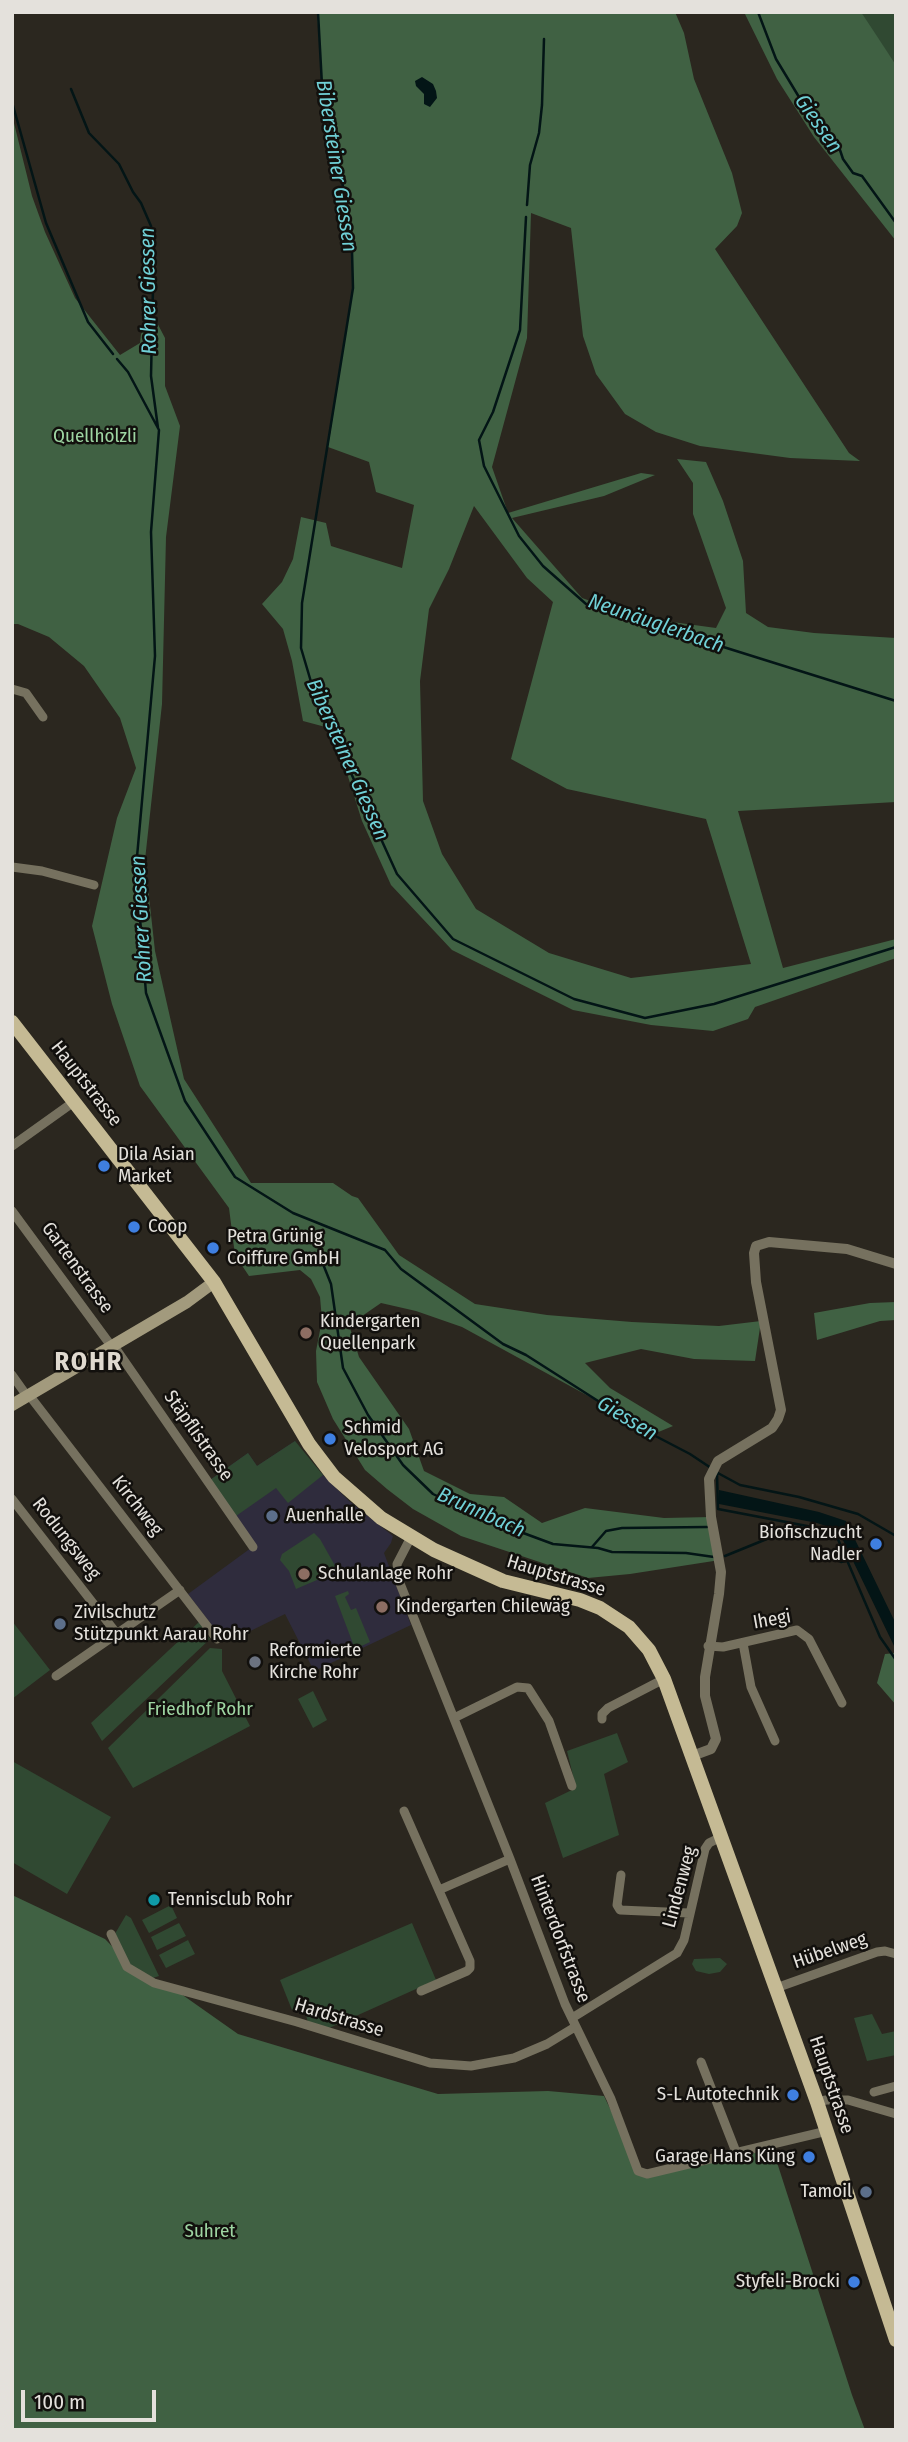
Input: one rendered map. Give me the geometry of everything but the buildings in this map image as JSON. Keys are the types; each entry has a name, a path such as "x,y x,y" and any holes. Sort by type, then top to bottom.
{"main road":[{"name":"Hauptstrasse","path":"12,1022 214,1282 302,1434 329,1471 368,1508 411,1537 453,1560 503,1581 580,1600 610,1614 639,1637 654,1659 664,1679 817,2102 896,2340"},
{"path":"12,1405 187,1302 214,1282"}],"street":[{"path":"12,689 26,693 43,717"},
{"path":"12,867 42,871 94,885"},
{"path":"12,1146 75,1101"},
{"name":"Gartenstrasse","path":"12,1211 113,1346"},
{"path":"692,1756 711,1749 716,1739 705,1696 705,1665 721,1572 711,1517 709,1485 712,1470 718,1461 766,1433 778,1419 781,1410 756,1282 754,1252 757,1247 769,1242 847,1249 896,1264"},
{"name":"Stäpflistrasse","path":"113,1346 253,1547"},
{"name":"Kirchweg","path":"12,1375 217,1639"},
{"name":"Rodungsweg","path":"12,1499 117,1634"},
{"name":"Hinterdorfstrasse","path":"411,1537 397,1564 399,1581 573,2022 611,2099 638,2171 647,2174 827,2131"},
{"path":"56,1676 180,1590"},
{"name":"Ihegi","path":"708,1646 723,1647 793,1630 801,1632 809,1639 842,1703"},
{"path":"743,1643 751,1687 775,1741"},
{"path":"602,1719 602,1714 608,1708 664,1679"},
{"path":"454,1718 517,1687 528,1688 549,1721 572,1786"},
{"path":"404,1811 470,1965 467,1971 422,1991"},
{"name":"Lindenweg","path":"573,2022 672,1958 684,1940 705,1849 709,1843 721,1837"},
{"path":"439,1889 510,1859"},
{"path":"621,1875 617,1905 620,1910 689,1913"},
{"name":"Hardstrasse","path":"111,1934 127,1967 154,1983 297,2022 430,2063 471,2066 514,2058 547,2044 573,2022"},
{"name":"Hübelweg","path":"776,1988 877,1952 896,1954"},
{"path":"701,2062 736,2152"},
{"path":"874,2092 896,2086"},
{"path":"817,2102 848,2100 896,2114"}],"shaded area":[{"path":"422,77 433,84 436,91 437,98 430,107 424,104 424,94 416,86 415,81"},
{"name":"Schulanlage Rohr","path":"295,1441 307,1459 349,1501 393,1536 384,1553 411,1625 314,1671 285,1614 232,1640 220,1636 188,1594 255,1545 210,1480 248,1453 257,1466"},
{"path":"719,1490 819,1512 846,1521 896,1624 896,1650 838,1530 817,1523 719,1504"}],"green space":[{"path":"317,12 675,12 684,33 694,79 732,173 742,213 737,226 715,249 849,453 860,461 790,458 700,446 656,432 625,414 596,374 583,336 571,228 531,213 527,338 492,467 508,513 641,473 655,475 604,496 512,518 582,598 636,617 716,628 726,608 693,514 693,483 677,459 706,462 723,501 743,561 746,613 768,627 896,638 896,802 738,811 783,968 896,939 896,958 755,1007 748,1019 713,1031 651,1025 573,1010 452,950 391,885 362,821 333,729 303,721 283,629 262,604 282,582 293,559 301,517 326,523 331,546 402,568 414,505 376,492 369,462 328,447 353,289 352,251 342,180 322,85","holes":["474,506 527,578 553,602 511,759 567,789 706,819 751,964 631,978 549,953 476,909 442,854 423,801 420,681 429,609 449,569"]},
{"path":"744,12 861,12 896,65 896,241 814,137 777,79"},
{"path":"861,12 896,12 896,65 865,20"},
{"name":"Quellhölzli","path":"12,115 32,196 75,298 120,355 140,343 141,334 153,315 165,338 165,386 180,426 166,537 162,704 145,860 155,951 184,1079 251,1183 333,1183 358,1198 399,1255 475,1304 547,1315 632,1322 719,1326 761,1321 755,1361 694,1359 641,1349 585,1363 610,1388 673,1426 656,1433 462,1327 416,1311 381,1303 349,1325 359,1357 409,1429 424,1471 470,1494 504,1497 542,1523 585,1508 664,1518 711,1517 720,1560 588,1578 461,1536 413,1509 387,1489 365,1470 333,1419 317,1382 316,1351 322,1320 320,1297 311,1279 300,1270 249,1276 235,1255 229,1208 140,1086 112,1004 92,926 117,818 136,768 120,718 84,666 49,637 12,624"},
{"path":"896,1302 896,1320 880,1321 817,1340 814,1313 870,1303"},
{"path":"295,1441 323,1475 288,1503 276,1488 236,1516 210,1480 248,1453 257,1466"},
{"path":"314,1533 338,1571 296,1589 289,1571 280,1560 282,1554"},
{"path":"348,1591 349,1594 345,1597 351,1610 356,1608 370,1642 355,1649 335,1596"},
{"path":"12,1621 50,1670 12,1699"},
{"path":"199,1622 210,1639 102,1741 91,1723"},
{"name":"Friedhof Rohr","path":"210,1648 222,1649 222,1671 250,1726 133,1788 108,1748"},
{"path":"896,1653 896,1705 877,1683 885,1654"},
{"path":"313,1691 327,1720 313,1728 298,1699"},
{"path":"617,1733 628,1762 604,1774 619,1835 563,1858 545,1803 576,1788 567,1751"},
{"path":"12,1761 111,1817 67,1894 12,1862"},
{"name":"Suhret","path":"12,1895 105,1939 136,1971 167,1984 238,2034 438,2094 548,2091 604,2096 642,2176 736,2152 773,2150 865,2430 12,2430"},
{"path":"171,1905 177,1918 149,1933 142,1920"},
{"path":"126,1915 131,1918 159,1976 153,1978 133,1968 123,1955 115,1937"},
{"path":"179,1923 186,1936 157,1950 151,1937"},
{"path":"412,1923 436,1980 327,2029 308,2022 303,2006 292,2010 280,1980"},
{"path":"188,1940 195,1954 166,1968 159,1955"},
{"path":"720,1958 727,1964 720,1972 709,1974 696,1971 692,1964 694,1959"},
{"path":"872,2014 882,2034 896,2031 896,2055 867,2061 854,2018"}],"waterway":[{"name":"Bibersteiner Giessen","path":"318,12 322,85 342,180 352,251 353,288 302,603 301,648 314,692 397,874 453,939 574,999 645,1018 714,1004 896,947"},
{"name":"Giessen","path":"758,12 776,59 802,102 840,150 853,173 862,176 896,223"},
{"name":"Neunäuglerbach","path":"527,205 530,165 539,133 542,105 544,39"},
{"name":"Rohrer Giessen","path":"71,89 89,133 119,164 151,226 154,244 151,376 158,428"},
{"name":"Rohrer Giessen","path":"12,102 46,223 88,322 113,354"},
{"name":"Neunäuglerbach","path":"526,217 520,330 493,412 479,440 484,466 519,536 543,566 586,604 896,701"},
{"name":"Rohrer Giessen","path":"117,359 128,372 159,430 151,532 155,656 136,868 146,993 185,1101 235,1177 293,1213 385,1250 401,1269 503,1344 526,1355 642,1429 711,1468"},
{"name":"Brunnbach","path":"319,1254 331,1284 343,1368 368,1415 403,1465 433,1494 480,1517 553,1544 612,1552 686,1553 714,1557"},
{"name":"Giessen","path":"716,1472 740,1485 799,1497 858,1514 896,1536"},
{"name":"Brunnbach","path":"717,1474 718,1509 807,1526 837,1537 880,1637 896,1660"},
{"path":"592,1547 606,1531 622,1528 707,1527"},
{"path":"725,1556 779,1534"},
{"path":"821,1551 841,1562 846,1561"}],"place":[{"name":"Dila Asian Market","path":"104,1166"},
{"name":"Coop","path":"134,1227"},
{"name":"Petra Grünig Coiffure GmbH","path":"213,1248"},
{"name":"Kindergarten Quellenpark","path":"306,1333"},
{"name":"Schmid Velosport AG","path":"330,1439"},
{"name":"Auenhalle","path":"272,1516"},
{"name":"Biofischzucht Nadler","path":"876,1544"},
{"name":"Schulanlage Rohr","path":"304,1574"},
{"name":"Kindergarten Chilewäg","path":"382,1607"},
{"name":"Zivilschutz Stützpunkt Aarau Rohr","path":"60,1624"},
{"name":"Reformierte Kirche Rohr","path":"255,1662"},
{"name":"Tennisclub Rohr","path":"154,1900"},
{"name":"S-L Autotechnik","path":"793,2095"},
{"name":"Garage Hans Küng","path":"809,2157"},
{"name":"Tamoil","path":"866,2192"},
{"name":"Styfeli-Brocki","path":"854,2282"}],"district":[{"name":"ROHR","path":"89,1363"}]}
